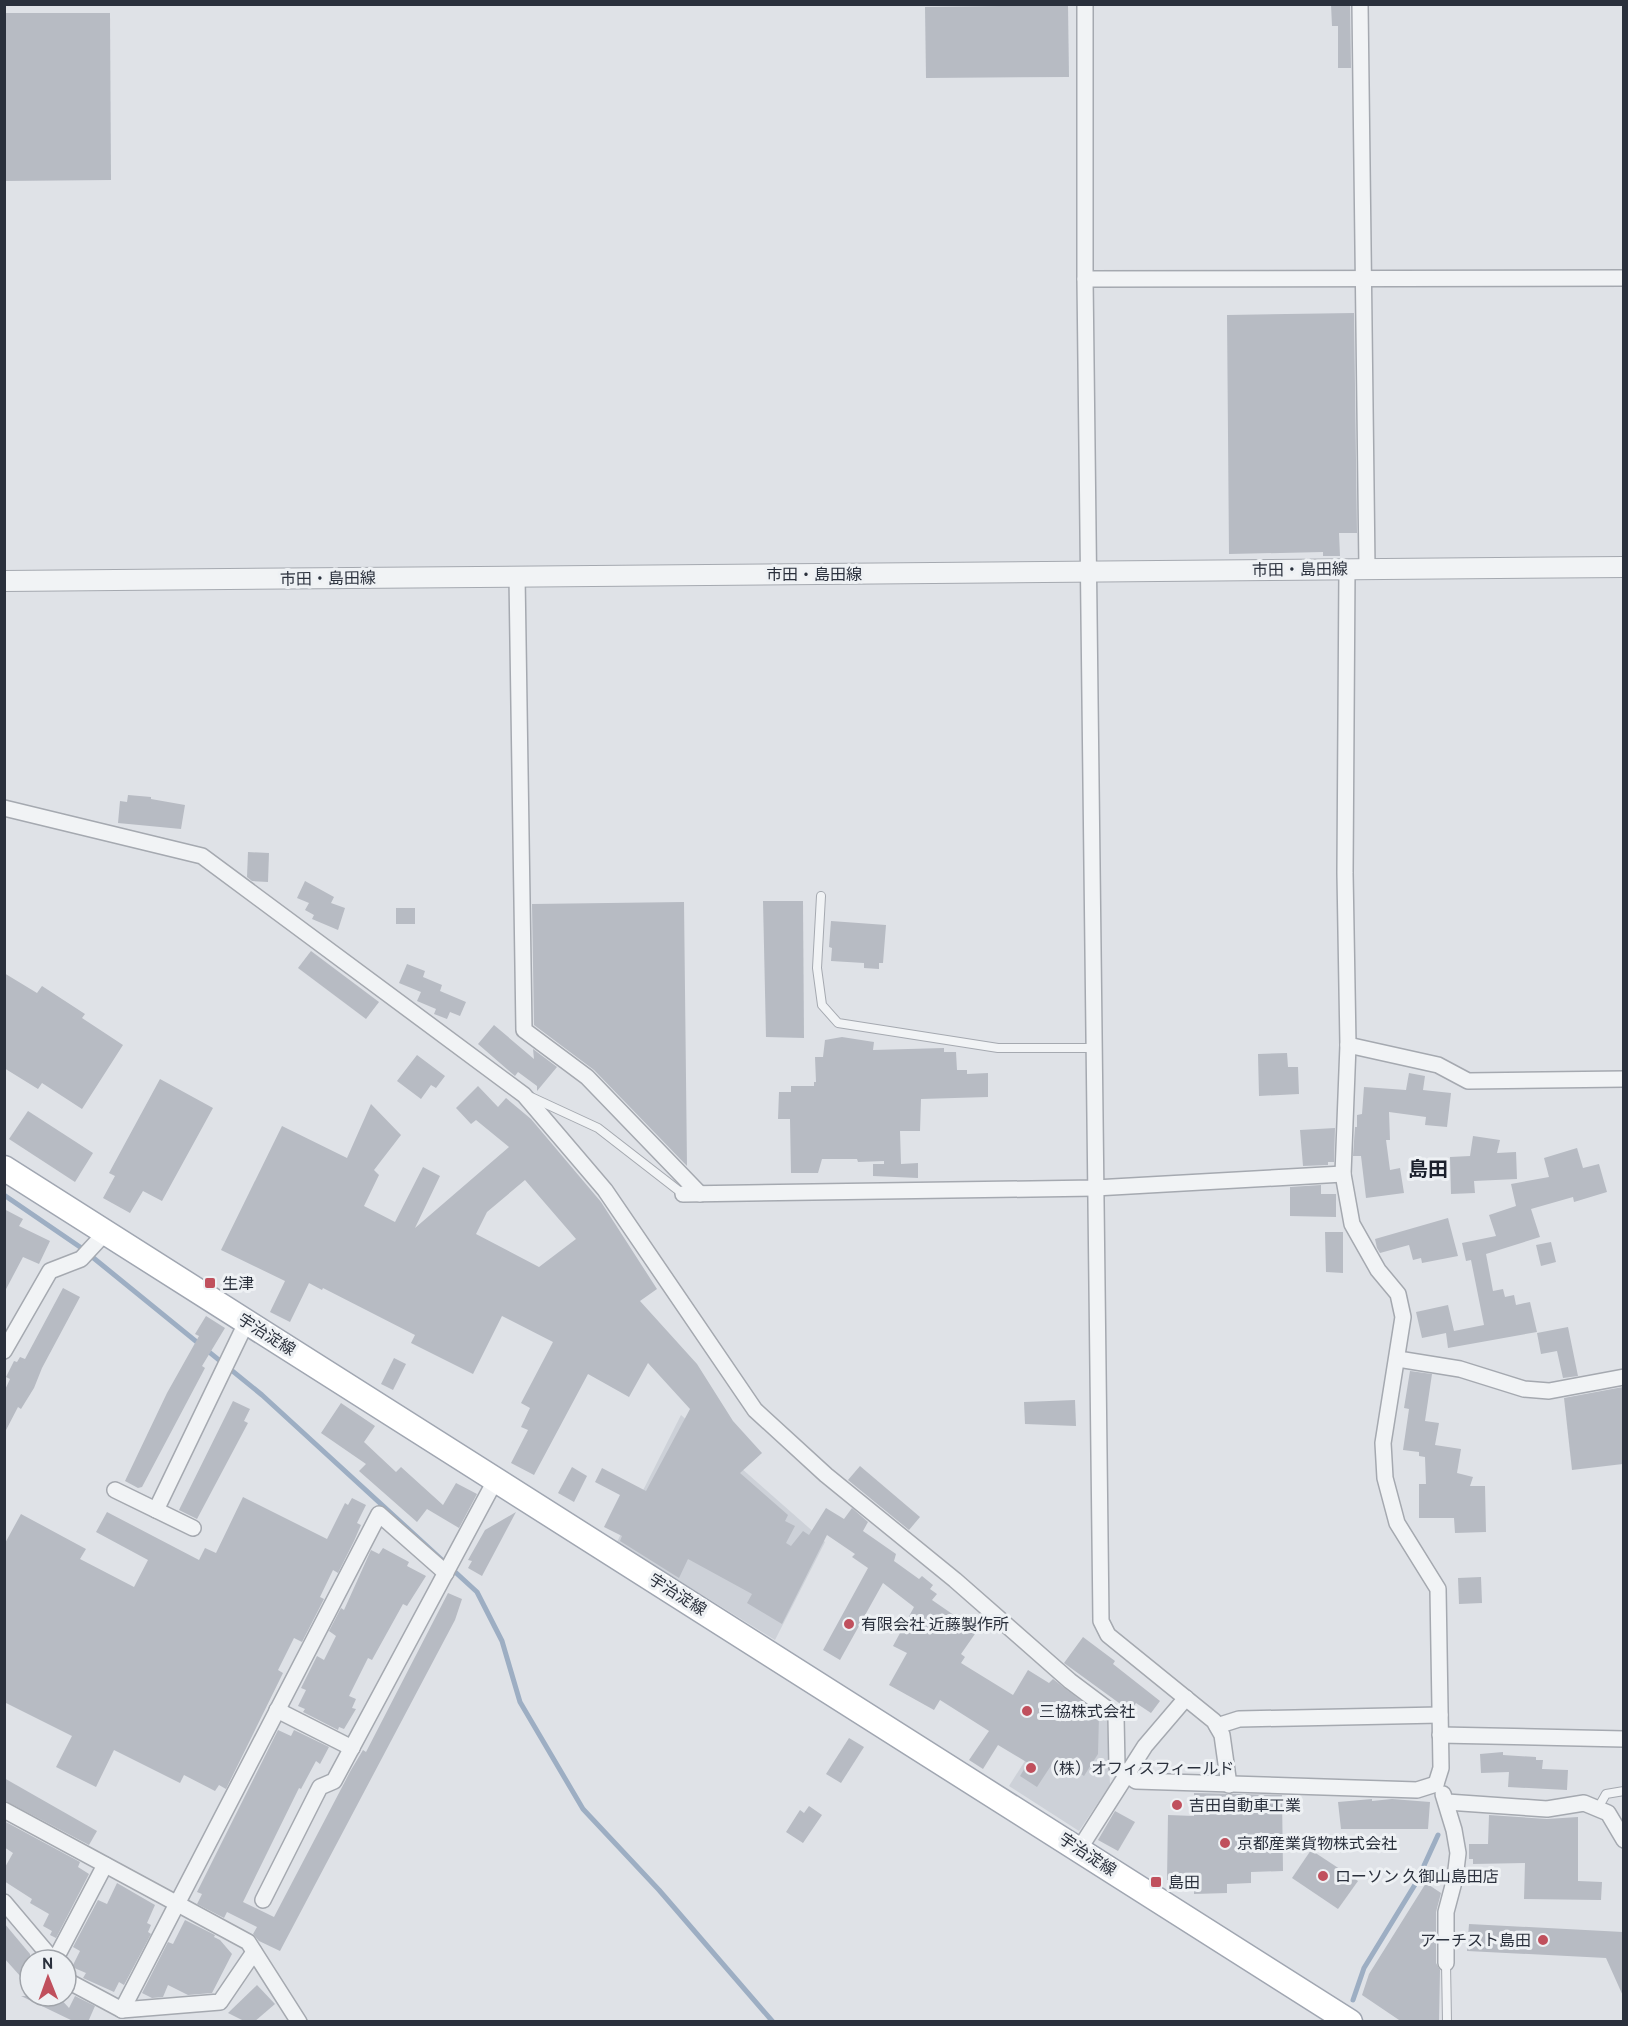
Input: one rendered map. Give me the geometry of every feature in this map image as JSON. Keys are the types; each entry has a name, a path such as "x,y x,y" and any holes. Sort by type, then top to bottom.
{"main road":[{"name":"宇治淀線","path":"4,1168 1080,1848 1347,2021"}],"street":[{"path":"1085,4 1101,1621 1108,1635 1217,1726 1222,1735 1229,1785"},
{"path":"1360,4 1367,568"},
{"path":"1086,279 1623,278"},
{"name":"市田・島田線","path":"4,581 1623,567"},
{"path":"1347,568 1345,873 1348,1045 1343,1174 1352,1224 1378,1270 1398,1294 1403,1317 1383,1443 1385,1478 1397,1523 1438,1589 1441,1768 1436,1784 1447,1802 1458,1853 1455,1878 1446,1912 1446,1963"},
{"path":"517,576 524,1030 587,1077 700,1194"},
{"path":"4,808 202,856 524,1095 605,1190 755,1410 826,1475 955,1580 1070,1681 1110,1711 1116,1717 1117,1767 1136,1781 1417,1790 1436,1784"},
{"path":"1348,1045 1438,1065 1467,1082 1623,1079"},
{"path":"683,1194 1095,1188 1343,1174"},
{"path":"4,1351 50,1271 81,1259 106,1232"},
{"path":"156,1510 247,1321"},
{"path":"1398,1359 1460,1369 1533,1390 1549,1391 1623,1377"},
{"path":"263,1900 320,1786 334,1781 496,1479"},
{"path":"115,1490 193,1528"},
{"path":"122,2010 379,1514 446,1573"},
{"path":"1080,1848 1145,1746 1186,1698"},
{"path":"277,1710 352,1748"},
{"path":"1217,1726 1239,1719 1440,1715"},
{"path":"1440,1735 1623,1739"},
{"path":"1447,1802 1547,1809 1584,1803 1608,1813 1623,1840"},
{"path":"4,1810 248,1942 299,2022"},
{"path":"60,1948 105,1865"},
{"path":"4,1902 44,1948"},
{"path":"78,1986 122,2010 220,2002 254,1952"}],"lane":[{"path":"821,896 817,968 822,1005 838,1023 998,1047 1095,1048"},
{"path":"524,1095 598,1128 683,1194"},
{"path":"1598,1809 1606,1794 1623,1791"},
{"path":"1446,1963 1447,2022"}],"shaded area":[{"path":"681,1415 825,1542 775,1640 617,1542"},
{"path":"1070,1690 1107,1715 1110,1785 1079,1831 1009,1786"}],"building":[{"path":"1331,4 1350,4 1351,68 1338,68 1338,26 1332,26"},
{"path":"1068,5 1069,77 926,78 925,7"},
{"path":"4,13 110,13 111,180 4,181"},
{"path":"1354,313 1357,533 1339,533 1340,556 1323,556 1323,552 1229,554 1227,315"},
{"path":"128,795 151,797 151,799 185,805 181,829 118,823 120,801 127,802"},
{"path":"248,852 269,853 268,882 252,881 247,877"},
{"path":"305,881 334,897 331,903 345,908 338,930 312,919 314,915 305,910 309,903 297,898"},
{"path":"763,901 803,901 804,1038 766,1037"},
{"path":"684,902 687,1166 594,1070 534,1025 532,904"},
{"path":"396,908 415,908 415,924 396,924"},
{"path":"831,921 886,925 883,963 879,963 879,969 864,968 864,963 831,961 832,948 829,947"},
{"path":"311,951 379,1002 366,1019 298,968"},
{"path":"407,964 425,971 423,977 442,985 440,991 466,1002 460,1016 450,1012 447,1019 434,1014 436,1009 417,1001 421,992 399,983"},
{"path":"4,973 37,993 42,986 85,1014 82,1018 123,1045 82,1109 42,1083 38,1089 4,1068"},
{"path":"494,1025 534,1059 533,1049 557,1067 537,1091 537,1086 518,1072 515,1076 478,1044"},
{"path":"842,1037 874,1042 873,1050 944,1048 944,1052 956,1052 957,1070 967,1070 967,1074 988,1073 988,1097 921,1099 920,1131 900,1131 901,1164 918,1163 918,1178 873,1176 873,1164 884,1164 884,1161 858,1162 857,1159 822,1159 818,1173 791,1173 790,1119 778,1119 779,1092 791,1092 791,1086 814,1086 816,1082 815,1057 823,1057 825,1040"},
{"path":"1287,1053 1288,1067 1298,1067 1299,1094 1259,1096 1258,1054"},
{"path":"417,1055 445,1076 436,1088 431,1085 421,1099 397,1081"},
{"path":"1409,1073 1425,1076 1423,1090 1451,1093 1447,1127 1425,1125 1426,1117 1389,1112 1390,1140 1386,1140 1390,1170 1400,1168 1404,1193 1366,1198 1361,1156 1353,1156 1355,1127 1357,1127 1357,1115 1362,1114 1364,1087 1406,1090"},
{"path":"160,1079 213,1108 162,1201 143,1191 130,1213 103,1198 115,1176 109,1173"},
{"path":"478,1086 498,1107 506,1098 531,1119 601,1202 657,1289 640,1301 697,1364 733,1421 762,1453 740,1473 788,1515 785,1521 795,1526 786,1543 791,1546 803,1531 809,1535 826,1508 844,1519 852,1508 868,1522 863,1531 896,1554 894,1561 919,1579 922,1576 933,1585 930,1589 937,1594 932,1600 977,1631 961,1654 965,1657 961,1663 1013,1695 1028,1670 1049,1683 1053,1679 1099,1715 1098,1754 1084,1776 1056,1758 1037,1787 1020,1776 1028,1763 998,1745 983,1769 969,1760 989,1731 940,1700 934,1710 889,1685 907,1653 893,1646 914,1607 883,1583 840,1660 823,1650 868,1568 852,1557 855,1554 827,1535 782,1624 747,1603 752,1594 688,1559 679,1578 620,1541 622,1536 604,1527 620,1495 595,1482 602,1468 646,1491 690,1409 648,1363 629,1397 588,1374 534,1475 511,1463 528,1430 521,1427 530,1408 521,1403 553,1342 502,1316 473,1374 411,1343 415,1335 309,1283 290,1322 270,1312 285,1281 221,1250 282,1126 347,1158 371,1104 401,1135 374,1170 379,1175 364,1206 395,1222 423,1167 440,1176 415,1228 509,1147 476,1120 471,1124 456,1108","holes":["525,1180 576,1239 539,1267 476,1234 487,1212"]},
{"path":"28,1111 93,1153 75,1182 9,1139"},
{"path":"1335,1128 1334,1162 1328,1162 1328,1165 1303,1166 1300,1130"},
{"path":"1473,1136 1500,1140 1497,1153 1516,1152 1517,1179 1474,1181 1475,1193 1451,1194 1450,1157 1470,1156"},
{"path":"1577,1148 1583,1168 1599,1164 1607,1192 1574,1202 1573,1197 1531,1209 1540,1237 1486,1254 1493,1291 1503,1289 1505,1297 1514,1295 1516,1305 1530,1302 1537,1332 1448,1348 1446,1333 1422,1338 1416,1312 1448,1305 1454,1331 1484,1325 1471,1260 1466,1261 1462,1243 1496,1236 1489,1215 1516,1206 1511,1184 1549,1177 1544,1158"},
{"path":"1321,1185 1321,1194 1336,1194 1336,1217 1290,1216 1290,1187"},
{"path":"4,1209 23,1219 19,1226 50,1241 39,1264 23,1257 4,1293"},
{"path":"1448,1218 1458,1256 1422,1263 1421,1258 1413,1260 1409,1245 1380,1253 1377,1248 1375,1239"},
{"path":"1325,1232 1343,1232 1343,1273 1326,1272"},
{"path":"1551,1242 1556,1262 1541,1266 1536,1245"},
{"path":"63,1288 80,1297 42,1368 34,1388 21,1409 18,1407 4,1434 4,1392 10,1379 6,1377 14,1361 17,1362 20,1357 25,1359"},
{"path":"206,1316 225,1328 202,1366 205,1368 142,1487 138,1488 125,1481 167,1393 199,1336 195,1334"},
{"path":"1568,1327 1578,1376 1563,1378 1557,1351 1541,1354 1537,1333"},
{"path":"394,1358 406,1364 393,1390 381,1384"},
{"path":"1410,1371 1432,1374 1425,1421 1439,1423 1435,1445 1461,1449 1457,1473 1473,1477 1470,1486 1485,1486 1486,1532 1455,1533 1454,1518 1419,1518 1419,1484 1426,1484 1425,1457 1419,1456 1419,1452 1403,1450 1409,1409 1404,1408"},
{"path":"1623,1387 1623,1464 1572,1470 1564,1398"},
{"path":"1075,1400 1076,1426 1025,1424 1024,1402"},
{"path":"233,1401 250,1409 244,1421 248,1423 197,1519 179,1510"},
{"path":"341,1403 375,1426 364,1442 396,1472 401,1467 443,1505 456,1483 477,1494 459,1528 427,1509 417,1522 359,1471 366,1464 321,1433"},
{"path":"860,1466 920,1517 909,1530 848,1480"},
{"path":"572,1467 587,1476 574,1502 558,1493"},
{"path":"243,1497 327,1539 345,1503 348,1505 352,1498 366,1505 357,1523 361,1525 354,1541 338,1573 333,1570 320,1597 324,1599 302,1642 294,1638 278,1670 283,1673 226,1789 219,1785 215,1791 184,1775 180,1783 114,1750 96,1787 56,1767 72,1736 4,1702 4,1545 21,1514 86,1549 80,1559 134,1587 148,1560 96,1532 107,1512 199,1560 205,1548 216,1553"},
{"path":"516,1512 482,1576 468,1568 472,1561 468,1560 485,1530"},
{"path":"383,1548 409,1562 407,1566 426,1576 407,1606 403,1604 372,1660 368,1658 349,1696 356,1699 352,1708 356,1709 344,1729 339,1727 338,1730 303,1712 305,1709 298,1706 306,1690 301,1688 317,1656 324,1660 336,1636 329,1631 341,1608 344,1610 371,1550 379,1554"},
{"path":"1481,1577 1482,1603 1459,1604 1458,1578"},
{"path":"448,1593 462,1599 455,1620 280,1951 259,1941 253,1934 257,1927 227,1912 224,1918 197,1904 202,1894 197,1892 278,1730 291,1736 294,1730 329,1747 320,1764 316,1761 301,1789 299,1788 243,1902 274,1917 351,1770 363,1750 366,1752"},
{"path":"1083,1637 1115,1661 1113,1664 1160,1701 1151,1713 1136,1703 1130,1711 1064,1663"},
{"path":"849,1738 864,1747 841,1783 826,1774"},
{"path":"1503,1752 1503,1755 1536,1757 1536,1760 1543,1760 1542,1769 1568,1770 1567,1790 1508,1787 1509,1772 1481,1773 1480,1754"},
{"path":"4,1778 97,1831 89,1845 4,1800"},
{"name":"京都産業貨物株式会社","path":"1194,1793 1282,1795 1283,1871 1251,1872 1251,1883 1227,1884 1227,1893 1194,1894 1194,1880 1167,1880 1168,1815 1194,1816"},
{"path":"1372,1799 1372,1801 1392,1799 1430,1802 1428,1829 1341,1829 1338,1802"},
{"path":"809,1806 822,1815 803,1843 786,1832 800,1810 804,1813"},
{"path":"1115,1811 1135,1822 1118,1851 1098,1840"},
{"path":"1489,1815 1547,1819 1578,1817 1578,1881 1602,1882 1601,1900 1524,1899 1525,1863 1473,1864 1473,1859 1469,1859 1469,1844 1488,1844"},
{"path":"4,1821 80,1862 78,1867 89,1874 56,1938 50,1935 52,1931 43,1926 49,1914 30,1903 32,1899 4,1881 4,1869 13,1853 4,1847"},
{"path":"1311,1850 1358,1881 1338,1909 1292,1878"},
{"path":"117,1883 155,1905 147,1923 151,1925 148,1932 151,1934 124,1985 119,1982 114,1992 83,1978 86,1973 78,1970 80,1951 73,1947 98,1900 107,1904"},
{"path":"1426,1883 1441,1893 1436,1912 1436,1963 1440,1970 1439,2022 1402,2022 1362,1995 1369,1974"},
{"path":"185,1920 215,1935 214,1937 220,1940 232,1954 212,1993 188,1995 168,1985 163,1997 152,1998 142,1993 168,1942 173,1944"},
{"path":"4,1923 25,1948 18,1948 18,1974 4,1958"},
{"name":"アーチスト島田","path":"1469,1924 1623,1932 1623,1996 1606,1958 1467,1951"},
{"path":"257,1985 275,2004 254,2022 246,2022 228,2013"},
{"path":"78,1998 95,2006 88,2022 75,2022 46,2008 78,2008"}],"waterway":[{"path":"4,1195 80,1247 262,1395 477,1592 502,1641 520,1702 583,1809 659,1890 773,2022"},
{"path":"1353,2000 1364,1968 1416,1883 1438,1835"}],"place":[{"name":"生津","path":"210,1283"},
{"name":"有限会社 近藤製作所","path":"849,1624"},
{"name":"三協株式会社","path":"1027,1711"},
{"name":"（株）オフィスフィールド","path":"1031,1768"},
{"name":"吉田自動車工業","path":"1177,1805"},
{"name":"京都産業貨物株式会社","path":"1225,1843"},
{"name":"ローソン 久御山島田店","path":"1323,1876"},
{"name":"島田","path":"1156,1882"},
{"name":"アーチスト島田","path":"1543,1940"}],"district":[{"name":"島田","path":"1428,1169"}]}
